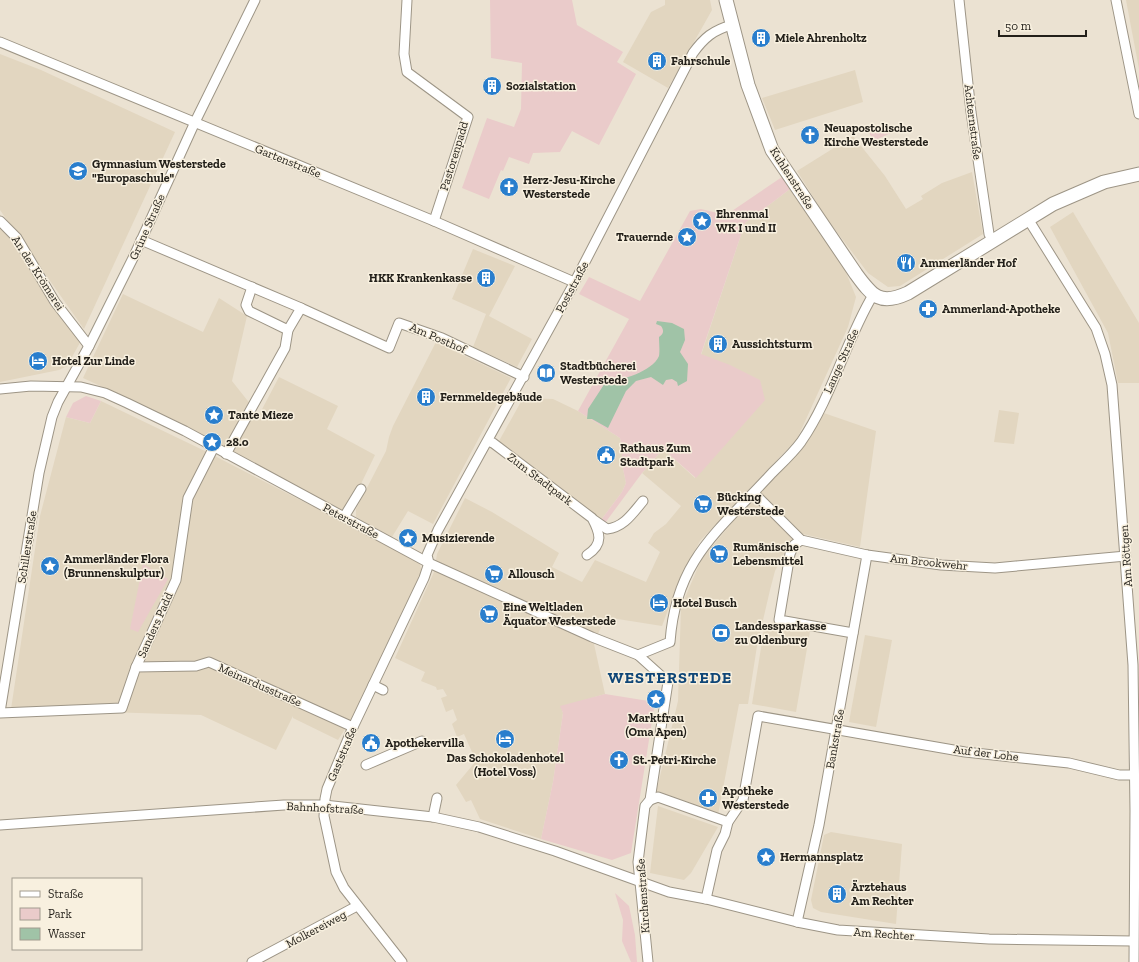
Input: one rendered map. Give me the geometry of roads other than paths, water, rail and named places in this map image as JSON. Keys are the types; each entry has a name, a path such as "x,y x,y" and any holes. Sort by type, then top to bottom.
{"street":[{"name":"Grüne Straße","path":"66,386 89,346 142,240 194,122 255,0"},
{"name":"Pastorenpadd","path":"407,0 404,54 407,72 468,117 434,221"},
{"name":"Kuhlenstraße","path":"726,0 748,85 772,150 856,274 873,295"},
{"name":"Achternstraße","path":"959,0 976,146 989,234 992,242"},
{"path":"1116,0 1139,114"},
{"name":"Poststraße","path":"429,563 427,555 438,530 524,376 693,53 703,39 712,32 732,25"},
{"name":"Gartenstraße","path":"0,42 434,221 574,282"},
{"path":"873,295 883,299 899,297 1053,204 1104,182 1139,174"},
{"name":"Am Röttgen","path":"1028,219 1096,328 1104,349 1112,385 1133,665 1134,775 1137,792 1133,941 1134,962"},
{"name":"An der Krömerei","path":"0,222 17,238 55,302 89,346"},
{"name":"Am Posthof","path":"142,240 301,308 389,348 400,323 442,338 524,376"},
{"path":"252,288 246,305 249,311 288,330"},
{"name":"Lange Straße","path":"638,655 670,642 672,619 677,597 687,572 706,544 800,442 816,417 854,332 873,295"},
{"path":"226,454 285,348 288,330 301,308"},
{"name":"Peterstraße","path":"0,389 31,386 66,386 81,387 105,393 163,420 429,563 638,655"},
{"name":"Schillerstraße","path":"0,712 39,473 52,417 66,386"},
{"name":"Zum Stadtpark","path":"488,441 493,443 606,529 616,528 624,522 643,501"},
{"name":"Sanders Padd","path":"136,667 176,580 188,498 214,447"},
{"path":"344,517 361,489"},
{"path":"754,493 801,540 794,545 790,554 779,620 853,633"},
{"path":"587,555 595,550 598,543 598,530 592,518"},
{"name":"Am Brookwehr","path":"801,540 867,555 941,564 995,568 1126,556"},
{"name":"Bankstraße","path":"797,922 819,826 838,730 867,555"},
{"name":"Gaststraße","path":"402,962 357,906 344,888 336,872 324,816 324,805 327,789 353,727 415,598 429,563"},
{"name":"Kirchenstraße","path":"638,655 668,682 650,800 646,806 638,862 648,962"},
{"name":"Meinardusstraße","path":"136,667 196,666 209,662 353,727"},
{"path":"0,712 122,708 136,667"},
{"path":"373,685 383,690"},
{"name":"Auf der Lohe","path":"728,822 742,800 758,716 965,752 1069,763 1119,775 1134,775"},
{"path":"366,765 422,741"},
{"path":"650,800 658,797 728,822 725,834 717,850 706,899"},
{"path":"433,817 437,798"},
{"name":"Bahnhofstraße","path":"0,825 284,805 324,805 433,817 479,827 528,842 640,882"},
{"name":"Am Rechter","path":"640,882 669,892 706,899 797,922 838,930 873,934 989,939 1133,941"},
{"name":"Molkereiweg","path":"252,962 357,906"}],"water":[{"path":"657,321 672,323 684,329 685,340 680,352 688,364 687,381 678,386 677,382 672,379 666,380 663,385 651,377 636,381 626,391 608,428 592,419 587,419 588,409 605,383 619,380 643,371 655,362 659,356 659,337 663,332 661,326 656,324"}],"place":[{"name":"Miele Ahrenholtz","path":"761,38"},
{"name":"Fahrschule","path":"657,61"},
{"name":"Sozialstation","path":"492,86"},
{"name":"Neuapostolische Kirche Westerstede","path":"810,135"},
{"name":"Gymnasium Westerstede \"Europaschule\"","path":"78,171"},
{"name":"Herz-Jesu-Kirche Westerstede","path":"509,187"},
{"name":"Ehrenmal WK I und II","path":"702,221"},
{"name":"Trauernde","path":"687,237"},
{"name":"Ammerländer Hof","path":"906,263"},
{"name":"HKK Krankenkasse","path":"486,278"},
{"name":"Ammerland-Apotheke","path":"928,309"},
{"name":"Aussichtsturm","path":"718,344"},
{"name":"Hotel Zur Linde","path":"38,361"},
{"name":"Stadtbücherei Westerstede","path":"546,373"},
{"name":"Fernmeldegebäude","path":"426,397"},
{"name":"Tante Mieze","path":"214,415"},
{"name":"28.0","path":"212,442"},
{"name":"Rathaus Zum Stadtpark","path":"606,455"},
{"name":"Bücking Westerstede","path":"703,504"},
{"name":"Musizierende","path":"408,538"},
{"name":"Rumänische Lebensmittel","path":"719,554"},
{"name":"Ammerländer Flora (Brunnenskulptur)","path":"50,566"},
{"name":"Allousch","path":"494,574"},
{"name":"Hotel Busch","path":"659,603"},
{"name":"Eine Weltladen Äquator Westerstede","path":"489,614"},
{"name":"Landessparkasse zu Oldenburg","path":"721,633"},
{"name":"Marktfrau (Oma Apen)","path":"656,699"},
{"name":"Das Schokoladenhotel (Hotel Voss)","path":"505,739"},
{"name":"Apothekervilla","path":"371,743"},
{"name":"St.-Petri-Kirche","path":"619,760"},
{"name":"Apotheke Westerstede","path":"708,798"},
{"name":"Hermannsplatz","path":"766,857"},
{"name":"Ärztehaus Am Rechter","path":"837,894"}],"district":[{"name":"WESTERSTEDE","path":"670,677"}]}
